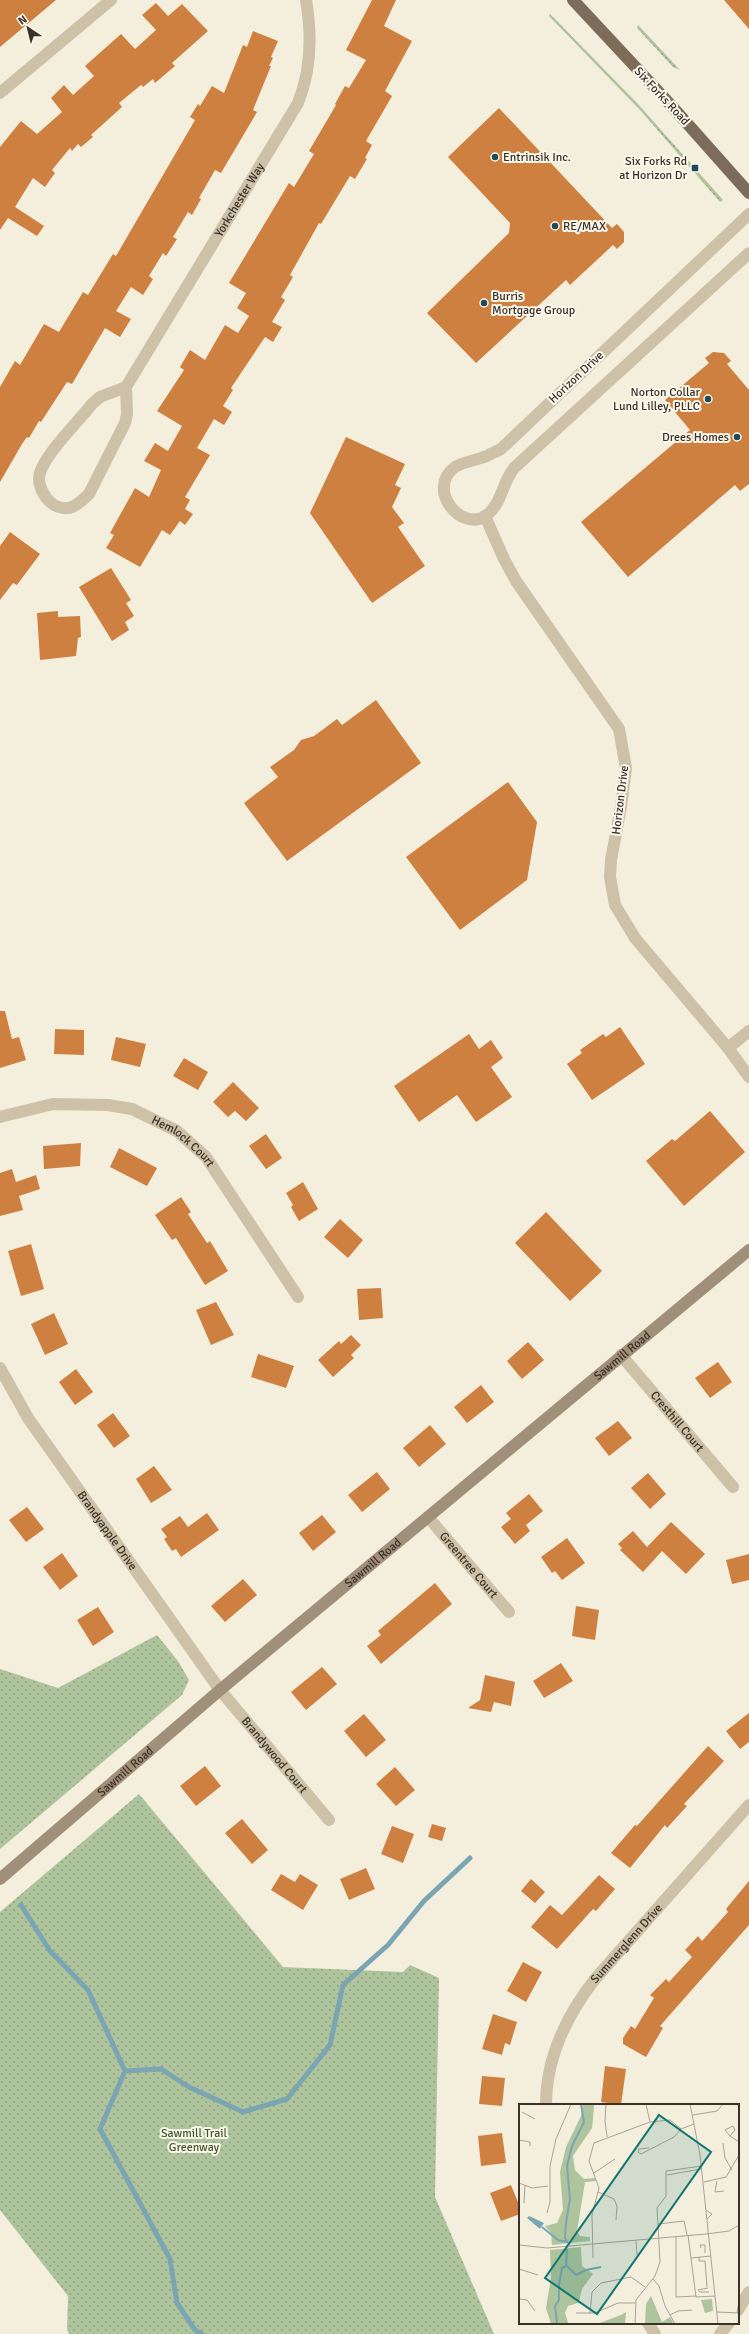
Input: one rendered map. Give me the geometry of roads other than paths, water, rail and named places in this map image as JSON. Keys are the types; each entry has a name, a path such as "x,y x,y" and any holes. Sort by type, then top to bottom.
{"main road":[{"name":"Six Forks Road","path":"573,0 669,103 749,193"}],"street":[{"path":"0,94 111,0"},
{"name":"Yorkchester Way","path":"126,387 298,104 308,74 309,38 306,0"},
{"name":"Horizon Drive","path":"749,214 501,449 482,458 460,465 451,471 444,485 447,503 460,515 468,518 477,519 486,516 500,499 505,480 514,468 749,253"},
{"path":"126,387 128,402 125,424 89,494 81,502 70,508 59,506 48,501 42,493 40,482 40,471 46,460 92,404 100,397 126,387"},
{"name":"Horizon Drive","path":"486,516 504,559 516,582 619,729 626,768 621,807 611,860 610,877 615,905 635,938 728,1048 749,1077"},
{"path":"728,1048 749,1031"},
{"name":"Hemlock Court","path":"0,1117 53,1104 108,1105 132,1109 177,1131 206,1157 298,1297"},
{"name":"Sawmill Road","path":"0,1879 220,1690 749,1250"},
{"name":"Cresthill Court","path":"621,1355 734,1487"},
{"name":"Brandyapple Drive","path":"0,1368 28,1418 220,1690"},
{"name":"Greentree Court","path":"428,1517 508,1612"},
{"name":"Brandywood Court","path":"220,1690 329,1820"},
{"name":"Summerglenn Drive","path":"546,2104 556,2049 577,2002 600,1973 749,1805"},
{"path":"739,2308 749,2292"},
{"path":"649,2324 655,2334"},
{"path":"720,2334 728,2324"}],"waterway":[{"path":"125,2071 161,2069 189,2087 243,2112 287,2099 330,2045 343,1985 388,1945 424,1901 470,1858"},
{"path":"21,1905 50,1951 88,1990 125,2071 100,2129 170,2259 177,2303 195,2330 202,2334"}],"place":[{"name":"Entrinsik Inc.","path":"495,157"},
{"name":"Six Forks Rd at Horizon Dr","path":"695,168"},
{"name":"RE/MAX","path":"555,226"},
{"name":"Burris Mortgage Group","path":"484,303"},
{"name":"Norton Collar Lund Lilley, PLLC","path":"708,399"},
{"name":"Drees Homes","path":"737,437"}],"park label":[{"name":"Sawmill Trail Greenway","path":"194,2140"}]}
